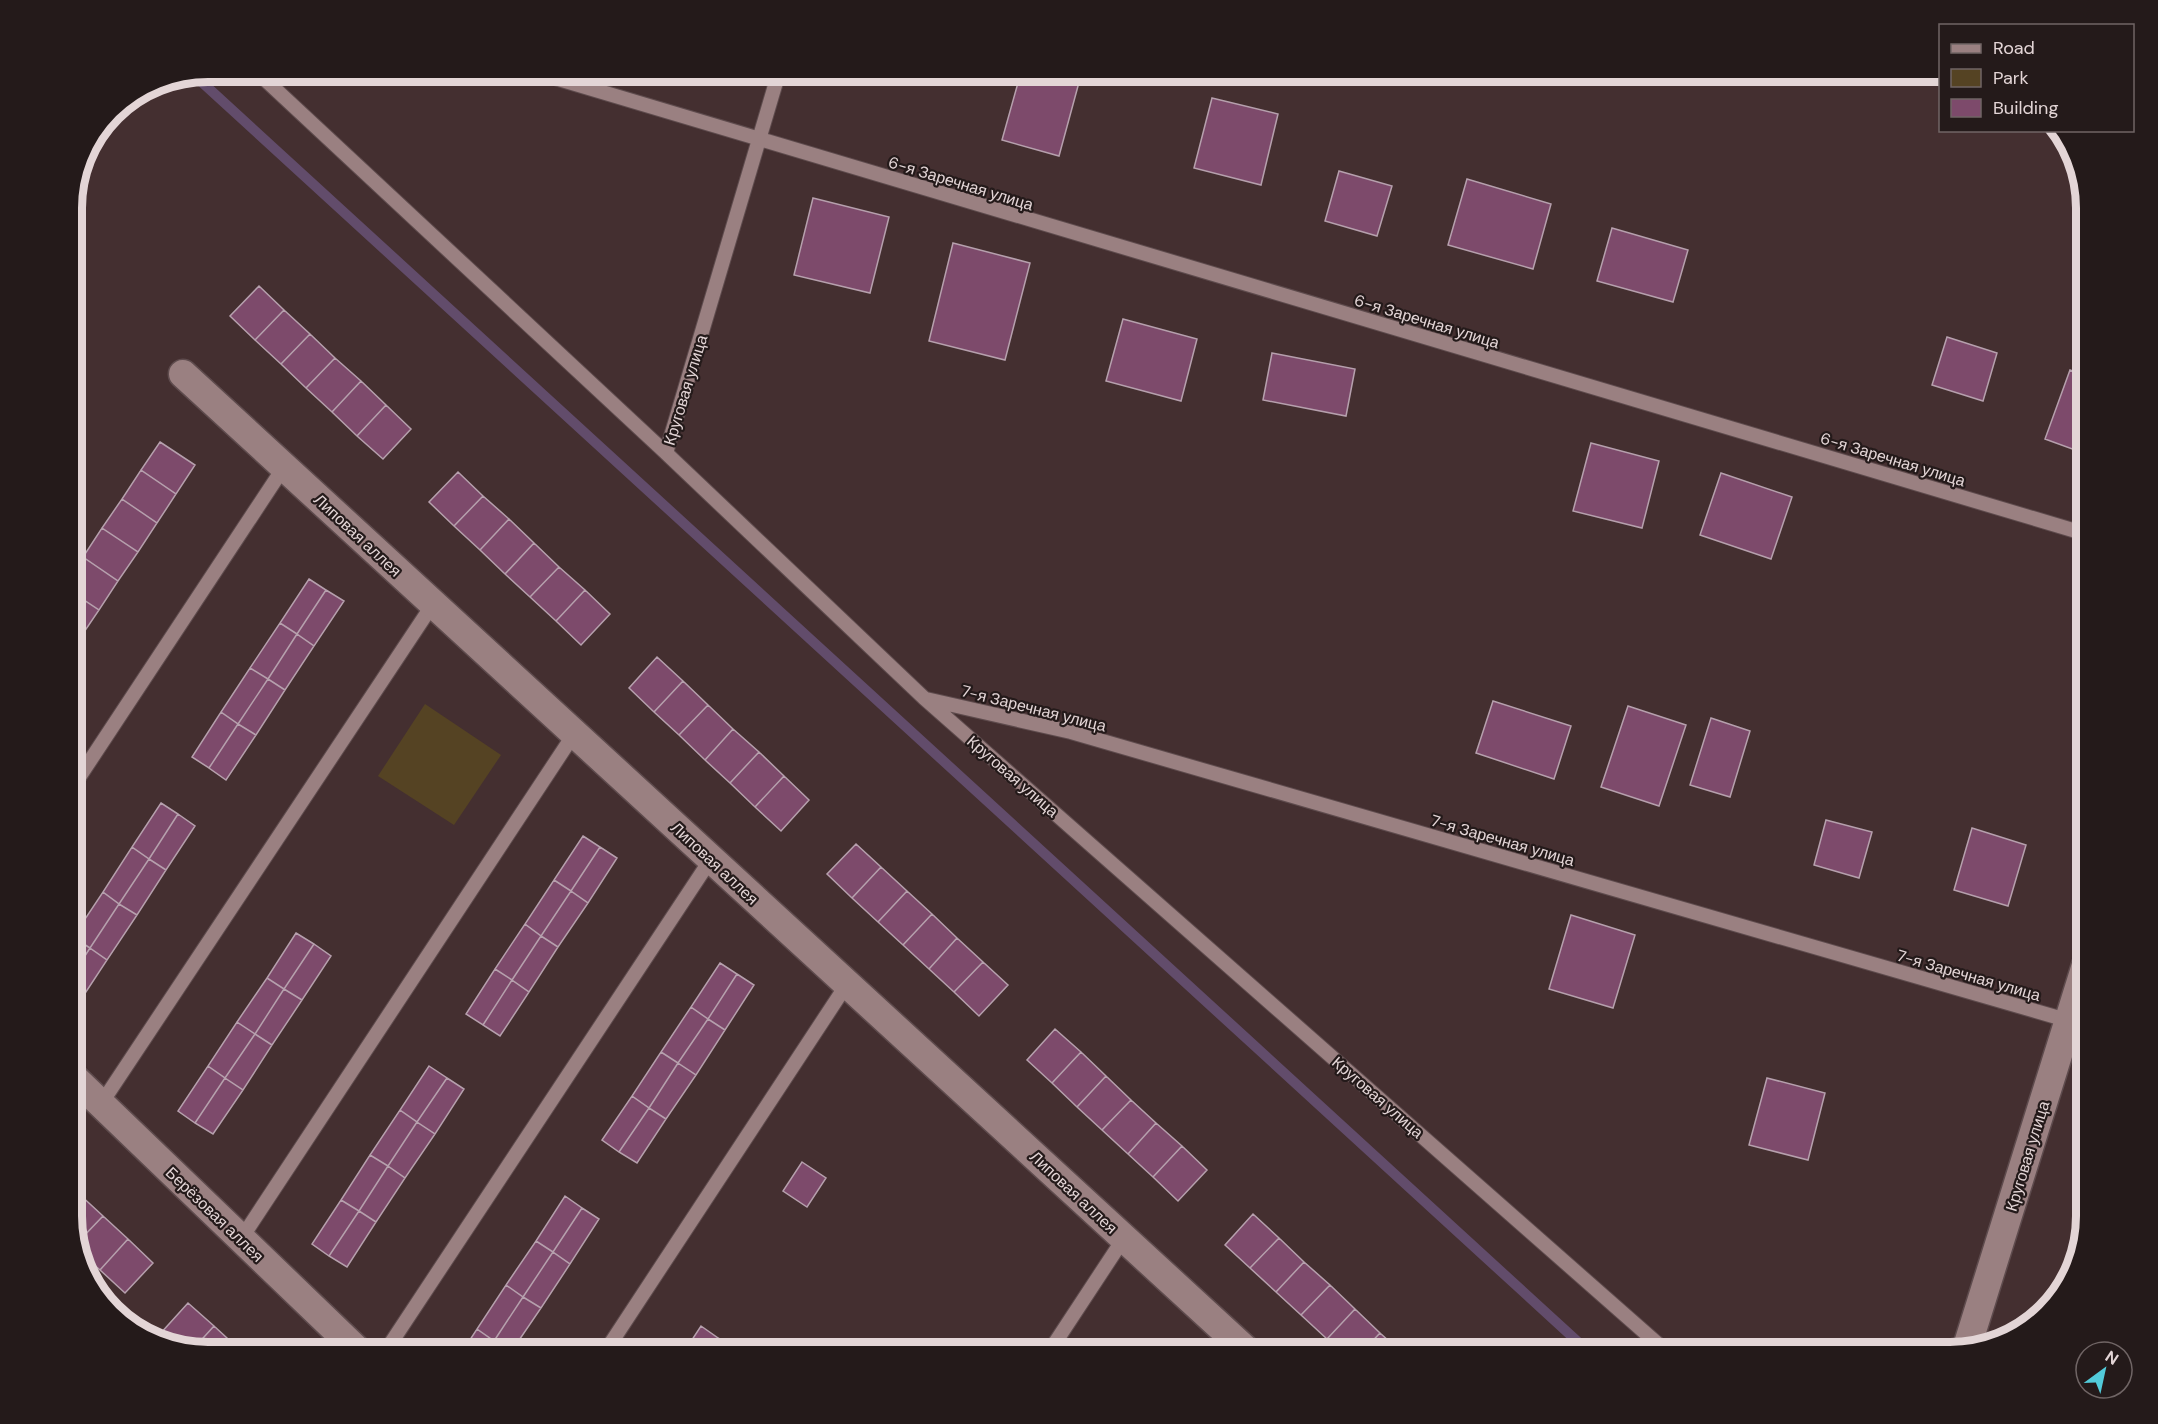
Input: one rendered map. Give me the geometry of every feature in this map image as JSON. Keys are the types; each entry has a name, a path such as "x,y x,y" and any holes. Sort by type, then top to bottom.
{"street":[{"name":"Липовая аллея","path":"183,374 1237,1342"},
{"name":"Круговая улица","path":"1969,1339 2076,1001"},
{"name":"Берёзовая аллея","path":"83,1087 349,1342"}],"lane":[{"path":"269,83 666,453"},
{"name":"6-я Заречная улица","path":"571,83 2076,531"},
{"name":"Круговая улица","path":"776,83 666,453 924,698 1657,1342"},
{"path":"83,771 284,467"},
{"path":"101,1104 433,604"},
{"name":"7-я Заречная улица","path":"924,698 1071,732 2070,1022"},
{"path":"241,1239 574,734"},
{"path":"392,1342 711,859"},
{"path":"612,1342 847,984"},
{"path":"1056,1342 1124,1238"}],"green space":[{"path":"425,704 501,755 454,825 378,776"}],"building":[{"path":"1079,82 1059,156 1002,140 1018,83"},
{"path":"1212,98 1278,114 1261,185 1194,168"},
{"path":"1339,171 1392,186 1377,236 1325,221"},
{"path":"1467,179 1551,204 1533,269 1448,245"},
{"path":"813,198 889,217 870,293 794,275"},
{"path":"1612,228 1688,250 1673,302 1597,281"},
{"path":"953,243 1030,263 1005,360 929,341"},
{"path":"259,286 284,310 255,340 230,316"},
{"path":"284,310 310,334 281,364 255,340"},
{"path":"1123,319 1197,339 1181,401 1106,381"},
{"path":"310,334 335,358 306,388 281,364"},
{"path":"1947,337 1997,353 1983,401 1932,385"},
{"path":"1272,353 1355,369 1346,416 1263,400"},
{"path":"335,358 361,381 332,412 306,388"},
{"path":"2070,370 2076,372 2076,450 2045,439"},
{"path":"361,381 386,405 357,436 332,412"},
{"path":"386,405 411,429 383,459 357,436"},
{"path":"160,442 195,465 176,494 141,470"},
{"path":"1591,443 1659,461 1642,528 1573,511"},
{"path":"141,470 176,494 157,523 122,499"},
{"path":"458,472 483,496 454,526 429,502"},
{"path":"1721,473 1792,497 1771,559 1700,535"},
{"path":"483,496 509,519 480,550 454,526"},
{"path":"122,499 157,523 138,552 102,528"},
{"path":"509,519 534,543 505,574 480,550"},
{"path":"102,528 138,552 118,581 83,557"},
{"path":"534,543 559,567 530,597 505,574"},
{"path":"83,557 118,581 99,610 83,599"},
{"path":"559,567 585,590 556,621 530,597"},
{"path":"309,579 326,590 297,634 280,623"},
{"path":"326,590 344,601 314,646 297,634"},
{"path":"585,590 610,614 581,645 556,621"},
{"path":"83,599 99,610 83,634"},
{"path":"280,623 297,634 268,679 250,668"},
{"path":"297,634 314,646 285,690 268,679"},
{"path":"657,657 683,681 654,712 629,688"},
{"path":"250,668 268,679 238,724 221,712"},
{"path":"268,679 285,690 256,735 238,724"},
{"path":"683,681 708,705 679,735 654,712"},
{"path":"1493,701 1571,726 1554,779 1476,753"},
{"path":"708,705 733,729 705,760 679,735"},
{"path":"1628,706 1686,725 1659,806 1601,787"},
{"path":"221,712 238,724 209,768 192,757"},
{"path":"1711,718 1750,731 1730,797 1690,785"},
{"path":"238,724 256,735 226,780 209,768"},
{"path":"733,729 759,752 730,783 705,760"},
{"path":"759,752 784,776 755,807 730,783"},
{"path":"784,776 809,800 781,831 755,807"},
{"path":"161,803 178,814 149,859 132,847"},
{"path":"178,814 195,826 166,870 149,859"},
{"path":"1826,820 1872,832 1859,878 1814,865"},
{"path":"1972,828 2026,845 2008,906 1954,890"},
{"path":"583,836 600,847 571,891 554,880"},
{"path":"856,844 881,867 852,898 827,874"},
{"path":"132,847 149,859 119,904 103,892"},
{"path":"600,847 617,858 588,903 571,891"},
{"path":"149,859 166,870 137,915 119,904"},
{"path":"881,867 907,891 878,922 852,898"},
{"path":"554,880 571,891 541,936 525,924"},
{"path":"571,891 588,903 558,947 541,936"},
{"path":"907,891 932,914 903,945 878,922"},
{"path":"103,892 119,904 90,948 83,943 83,922"},
{"path":"119,904 137,915 107,960 90,948"},
{"path":"932,914 957,938 929,969 903,945"},
{"path":"1571,915 1635,935 1613,1008 1549,989"},
{"path":"525,924 541,936 512,980 495,969"},
{"path":"296,933 314,944 284,989 267,978"},
{"path":"541,936 558,947 529,992 512,980"},
{"path":"957,938 983,962 954,992 929,969"},
{"path":"83,943 90,948 83,959"},
{"path":"314,944 331,956 302,1000 284,989"},
{"path":"90,948 107,960 83,996 83,959"},
{"path":"983,962 1008,985 979,1016 954,992"},
{"path":"720,963 737,974 708,1019 691,1007"},
{"path":"495,969 512,980 483,1025 466,1014"},
{"path":"737,974 754,985 725,1030 708,1019"},
{"path":"267,978 284,989 255,1034 237,1022"},
{"path":"512,980 529,992 500,1036 483,1025"},
{"path":"284,989 302,1000 272,1045 255,1034"},
{"path":"691,1007 708,1019 678,1063 661,1052"},
{"path":"708,1019 725,1030 696,1075 678,1063"},
{"path":"237,1022 255,1034 225,1078 208,1066"},
{"path":"1055,1029 1081,1052 1052,1083 1027,1060"},
{"path":"255,1034 272,1045 243,1090 225,1078"},
{"path":"661,1052 678,1063 649,1108 632,1096"},
{"path":"1081,1052 1106,1076 1077,1107 1052,1083"},
{"path":"678,1063 696,1075 666,1119 649,1108"},
{"path":"208,1066 225,1078 195,1123 178,1111"},
{"path":"429,1066 447,1078 417,1122 400,1110"},
{"path":"1106,1076 1131,1100 1102,1130 1077,1107"},
{"path":"225,1078 243,1090 213,1134 195,1123"},
{"path":"447,1078 464,1089 435,1134 417,1122"},
{"path":"1767,1078 1825,1093 1808,1160 1749,1145"},
{"path":"632,1096 649,1108 619,1152 602,1140"},
{"path":"1131,1100 1156,1123 1128,1154 1102,1130"},
{"path":"649,1108 666,1119 637,1163 619,1152"},
{"path":"400,1110 417,1122 388,1166 370,1155"},
{"path":"417,1122 435,1134 405,1178 388,1166"},
{"path":"1156,1123 1182,1146 1153,1177 1128,1154"},
{"path":"1182,1146 1207,1170 1178,1201 1153,1177"},
{"path":"370,1155 388,1166 359,1211 341,1200"},
{"path":"802,1162 826,1178 807,1207 783,1191"},
{"path":"388,1166 405,1178 376,1222 359,1211"},
{"path":"565,1196 582,1208 553,1252 536,1241"},
{"path":"83,1198 103,1216 84,1235"},
{"path":"341,1200 359,1211 329,1256 312,1244"},
{"path":"582,1208 599,1219 570,1264 553,1252"},
{"path":"359,1211 376,1222 347,1267 329,1256"},
{"path":"1253,1214 1279,1238 1250,1268 1225,1245"},
{"path":"103,1216 128,1239 100,1270 91,1262 84,1235"},
{"path":"1279,1238 1304,1262 1276,1292 1250,1268"},
{"path":"128,1239 153,1263 125,1293 100,1270"},
{"path":"536,1241 553,1252 523,1297 506,1285"},
{"path":"553,1252 570,1264 541,1308 523,1297"},
{"path":"1304,1262 1330,1285 1301,1315 1276,1292"},
{"path":"506,1285 523,1297 494,1341 477,1329"},
{"path":"1330,1285 1355,1309 1327,1339 1301,1315"},
{"path":"523,1297 541,1308 518,1342 494,1341"},
{"path":"188,1303 214,1326 200,1341 161,1332"},
{"path":"1355,1309 1380,1333 1371,1342 1330,1342 1327,1339"},
{"path":"214,1326 231,1342 208,1342 200,1341"},
{"path":"701,1326 718,1338 715,1342 691,1342"},
{"path":"477,1329 494,1341 493,1342 469,1342"},
{"path":"1380,1333 1390,1342 1371,1342"}],"waterway":[{"path":"203,83 1578,1342"}]}
